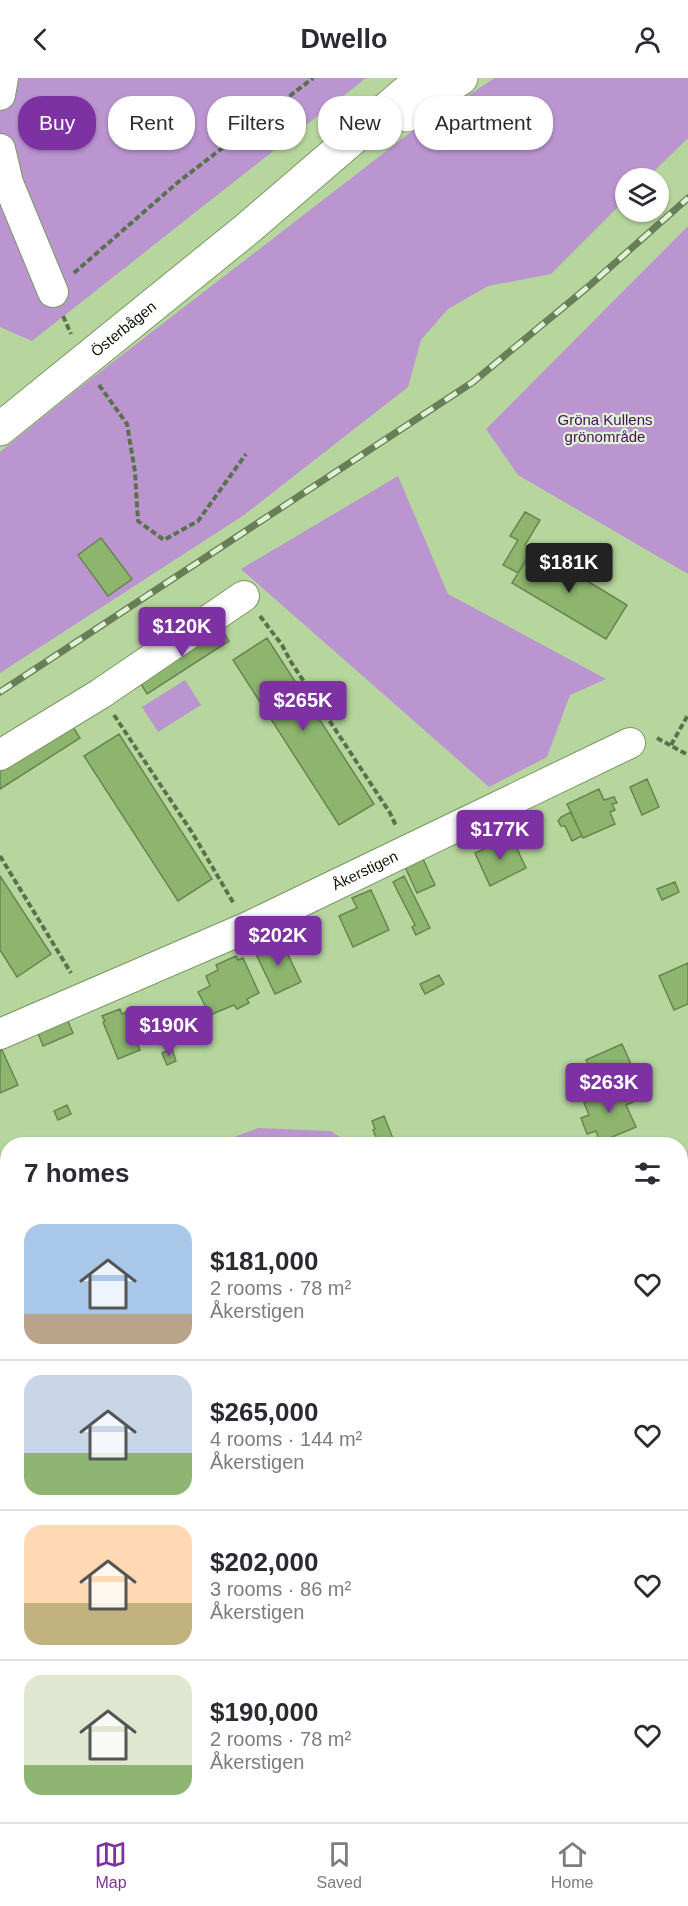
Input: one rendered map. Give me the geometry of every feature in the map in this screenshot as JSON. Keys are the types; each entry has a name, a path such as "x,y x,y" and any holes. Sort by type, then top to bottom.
{"main road":[{"name":"Österbågen","path":"0,429 247,229 423,78"},
{"name":"Österbågen","path":"247,229 461,78"}],"street":[{"path":"0,95 3,78"},
{"path":"0,149 8,183 52,292"},
{"path":"0,755 100,694 244,596"},
{"name":"Åkerstigen","path":"0,1034 249,927 630,743"}],"path":[{"path":"246,454 198,521 164,540 138,521 135,472 127,424 82,362 52,292 177,183 313,78"},
{"path":"244,596 282,645 390,813 408,851"},
{"path":"100,694 188,825 249,927"},
{"path":"671,745 688,715"},
{"path":"0,856 85,997"}],"green space":[{"path":"0,78 366,78 343,96 318,96 318,116 306,125 306,96 207,96 207,150 275,150 32,341 0,327"},
{"path":"495,78 688,78 688,138 657,168 615,168 615,210 551,274 488,286 448,309 421,340 408,387 244,515 0,673 0,452 388,150 402,150 402,139 414,130 414,150 553,150 553,96 467,96"},
{"name":"Gröna Kullens grönområde","path":"688,226 688,574 518,475 486,429"},
{"path":"398,476 448,594 606,679 570,695 547,757 489,787 241,569"},
{"path":"185,680 201,705 158,732 142,707"},
{"path":"258,1128 331,1131 339,1137 234,1137"}],"building":[{"path":"525,512 540,520 525,545 533,548 518,573 503,565 518,540 510,536"},
{"path":"101,538 132,579 108,596 78,555"},
{"path":"533,548 627,605 606,639 512,583"},
{"path":"217,622 229,641 147,694 135,674"},
{"path":"267,638 374,804 339,825 233,660"},
{"path":"68,719 80,738 0,789 0,763"},
{"path":"119,734 212,879 178,901 84,756"},
{"path":"647,779 659,807 642,815 630,787"},
{"path":"599,789 604,800 614,797 617,803 612,804 615,810 610,812 615,824 583,838 567,804"},
{"path":"571,812 582,836 572,841 565,826 561,826 558,821"},
{"path":"511,836 526,868 490,886 475,853"},
{"path":"423,859 435,885 417,893 405,867"},
{"path":"0,876 51,954 17,977 0,950"},
{"path":"404,876 430,928 416,935 412,927 415,925 393,882"},
{"path":"675,882 679,892 662,900 657,889"},
{"path":"371,890 389,930 353,947 339,916 357,908 352,898"},
{"path":"281,940 301,982 275,994 255,952"},
{"path":"236,956 238,960 243,958 259,993 247,999 249,1003 237,1009 234,1005 210,1015 198,992 210,986 206,976 218,970 216,965"},
{"path":"688,963 688,1004 674,1010 659,976"},
{"path":"439,975 444,984 425,994 420,984"},
{"path":"138,1007 147,1033 135,1038 140,1050 118,1059 102,1016 120,1009 122,1014"},
{"path":"158,1008 169,1037 152,1044 140,1015"},
{"path":"67,1019 73,1033 43,1046 38,1033"},
{"path":"622,1044 631,1064 594,1080 586,1060"},
{"path":"172,1049 176,1061 167,1065 162,1053"},
{"path":"2,1050 18,1085 0,1093 0,1051"},
{"path":"625,1085 633,1102 626,1105 636,1127 612,1137 598,1137 596,1131 587,1134 581,1118 589,1115 584,1103"},
{"path":"67,1105 71,1114 58,1120 54,1111"},
{"path":"384,1116 392,1137 376,1137 372,1121"}],"railway":[{"path":"0,692 473,382 589,286 688,198"}]}
